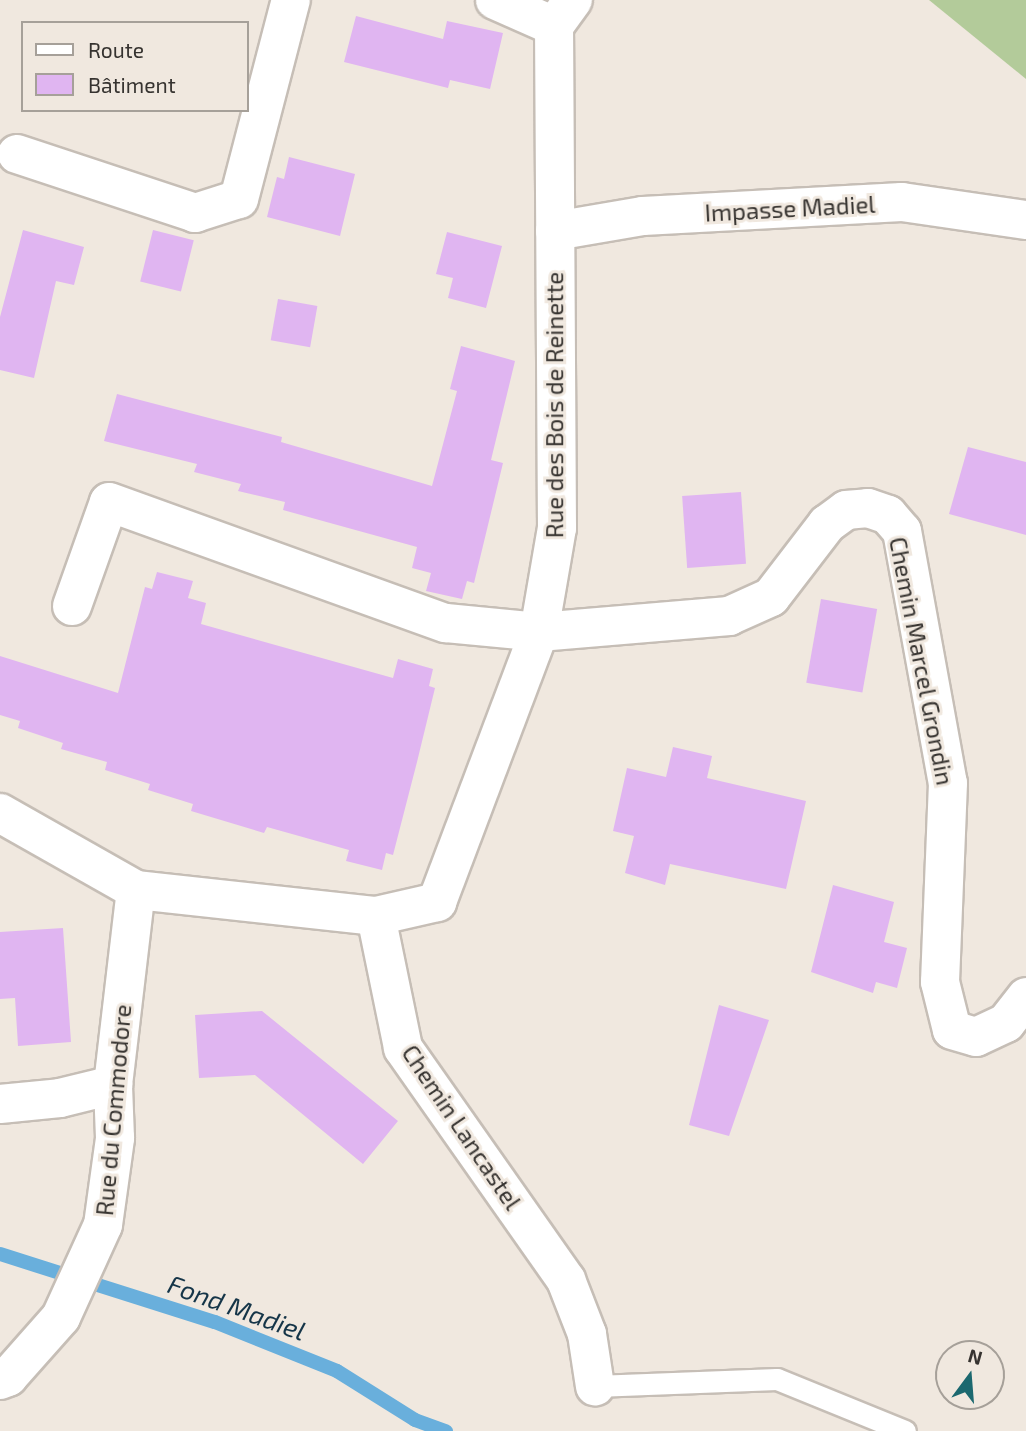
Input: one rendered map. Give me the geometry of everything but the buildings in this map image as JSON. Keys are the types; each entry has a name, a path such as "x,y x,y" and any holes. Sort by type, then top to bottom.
{"street":[{"path":"17,153 195,213 240,200 291,0"},
{"path":"495,0 563,13"},
{"name":"Rue des Bois de Reinette","path":"376,916 437,902 539,632 557,528 555,231 563,13"},
{"name":"Impasse Madiel","path":"555,231 643,215 902,202 1026,220"},
{"path":"72,606 109,502 446,623 539,632"},
{"name":"Chemin Marcel Grondin","path":"539,632 729,616 771,597 827,524 846,510 868,508 888,515 902,531 948,783 940,982 952,1030 976,1037 1006,1023 1026,997"},
{"path":"0,813 136,890 376,916"},
{"name":"Rue du Commodore","path":"0,1380 8,1377 61,1317 103,1225 115,1138 113,1085 136,890"},
{"name":"Chemin Lancastel","path":"376,916 403,1048 566,1280 587,1334 595,1386"},
{"path":"0,1104 60,1098 113,1085"}],"lane":[{"path":"595,1386 777,1379 905,1431"}],"green space":[{"path":"929,0 1026,0 1026,79"}],"waterway":[{"name":"Fond Madiel","path":"0,1254 215,1322 337,1371 415,1420 446,1431"}]}
